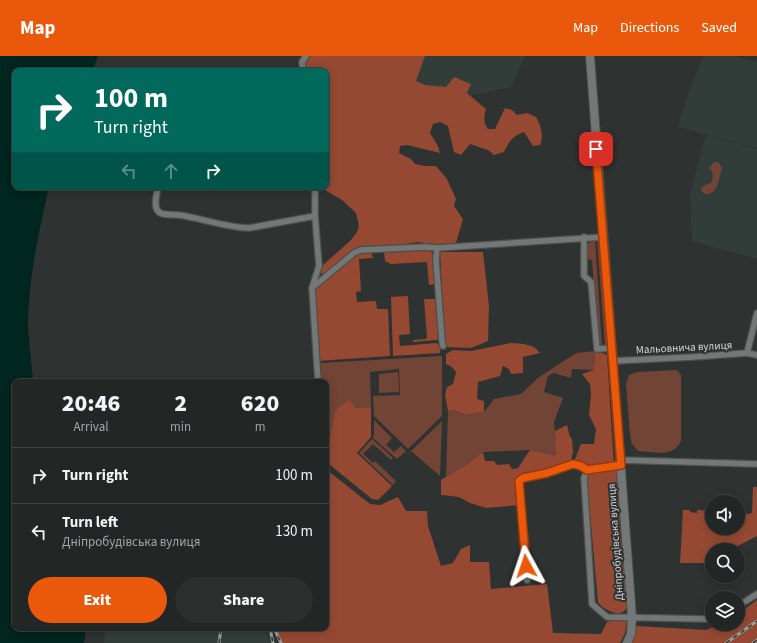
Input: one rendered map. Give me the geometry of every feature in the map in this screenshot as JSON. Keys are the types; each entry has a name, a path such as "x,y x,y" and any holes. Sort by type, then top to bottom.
{"street":[{"path":"303,68 302,62 306,56"},
{"name":"Дніпробудівська вулиця","path":"590,56 632,617 631,634 627,643"},
{"path":"158,190 156,204 157,210 161,213 190,216 240,228 249,228 315,216"},
{"path":"315,190 315,216 319,266 312,288 318,379"},
{"path":"312,288 354,253 360,250 425,247 437,248 584,237 604,237"},
{"path":"584,237 584,276 591,282 597,349 612,348"},
{"path":"437,248 436,260 443,346"},
{"path":"747,353 757,313"},
{"name":"Мальовнича вулиця","path":"613,361 693,358 747,353 757,355"},
{"path":"527,580 519,481 523,478 547,473 573,464 581,466 587,470 621,463 757,464"},
{"path":"587,470 584,478 592,604 607,617 705,618"},
{"path":"745,602 757,594"}],"shaded area":[{"path":"0,56 98,56 93,68 12,68 12,190 48,190 35,253 30,287 28,329 33,379 12,379 12,631 86,631 84,643 0,643"},
{"path":"309,56 425,56 416,81 425,85 446,87 454,77 471,84 467,93 486,109 484,119 488,129 495,129 505,108 512,110 517,115 527,113 536,117 539,123 542,138 540,145 533,146 524,132 512,139 504,152 494,155 488,150 470,144 461,155 454,152 448,126 440,122 433,124 430,133 438,146 440,153 407,145 400,146 399,153 411,159 415,164 436,166 447,179 456,199 454,206 463,219 456,243 441,245 417,242 397,246 360,248 327,273 319,274 321,267 351,240 357,232 359,226 356,213 342,200 325,190 329,190 329,68 305,68 305,63"},
{"path":"413,56 525,56 511,87 464,97 412,85"},
{"path":"703,56 734,56 757,62 757,148 678,127 681,113"},
{"path":"706,135 757,149 757,259 691,241 690,195"},
{"path":"716,162 719,163 722,168 719,181 712,192 709,194 704,194 701,190 702,187 712,182 713,174 710,168 712,164"},
{"path":"592,240 595,240 602,346 598,342 592,260 587,259 587,245"},
{"path":"597,240 601,244 608,344 605,346"},
{"path":"425,248 430,250 434,256 437,284 429,285 427,262 391,264 385,261 384,251"},
{"path":"371,251 373,258 359,259 361,291 356,292 357,302 376,301 377,309 388,309 390,356 318,361 314,290 317,285 357,253"},
{"path":"440,252 483,252 489,306 488,341 471,348 445,347"},
{"path":"408,296 410,334 399,335 400,346 436,343 441,346 440,353 393,356 391,297"},
{"path":"424,299 438,299 440,338 437,340 413,342 413,340 426,339 427,337"},
{"path":"511,343 534,347 540,353 523,357 523,373 511,374 509,369 503,366 500,376 478,382 477,399 484,401 484,412 465,415 454,410 448,411 445,395 447,387 453,384 456,372 452,367 446,364 446,354 453,350 471,351"},
{"path":"595,351 594,370 572,369 571,378 554,373 548,376 544,392 563,398 554,422 557,455 530,450 483,452 469,463 446,477 448,411 454,410 465,415 484,412 494,399 521,394 538,378 576,353"},
{"path":"595,351 607,355 614,466 587,471 573,464 581,444 594,444 596,429 589,415 591,394 590,384 582,374 594,370"},
{"path":"442,356 442,416 408,449 374,416 373,396 400,395 399,369 370,372 371,407 356,408 353,405 331,434 329,442 329,379 321,379 320,363"},
{"path":"677,370 681,375 681,441 678,446 668,452 657,453 638,451 632,444 630,435 626,384 629,375 637,372"},
{"path":"398,372 399,392 379,393 379,374"},
{"path":"349,400 356,408 371,407 371,437 357,453 392,486 378,500 372,499 329,464 329,442 335,411"},
{"path":"374,420 392,438 386,445 394,452 401,446 406,451 397,459 373,438"},
{"path":"442,421 440,476 411,451"},
{"path":"567,425 570,437 572,439 573,453 569,466 519,481 520,505 486,508 470,503 459,497 441,495 441,480 469,463 483,452 485,461 494,461 497,465 509,464 512,469 518,468 530,450 556,455 555,431"},
{"path":"372,439 393,458 391,460 373,444 363,454 373,463 375,461 396,481 393,485 359,453"},
{"path":"614,468 617,471 628,605 626,610 618,613 609,611 598,602 587,480 590,472"},
{"path":"329,472 370,504 380,505 398,497 406,511 427,511 428,526 441,566 453,563 461,549 470,545 470,562 489,562 491,589 547,584 553,633 601,634 607,622 614,620 627,620 625,633 620,643 281,643 275,631 329,631"},
{"path":"753,487 757,487 757,536 744,543 705,543 705,562 680,563 683,510 690,510 690,512 697,513 697,510 705,511 705,535 745,535 745,514 752,513"},
{"path":"757,600 757,643 631,643 636,626 705,631 745,631 745,609"},
{"path":"105,631 265,631 271,643 104,643"}],"railway":[{"path":"726,643 757,621"},
{"path":"219,643 221,631"},
{"path":"271,631 273,643"},
{"path":"275,631 281,643"},
{"path":"753,643 757,640"}],"route":[{"path":"526,566 519,481 523,478 547,473 573,464 581,466 587,470 621,465 596,149"}]}
